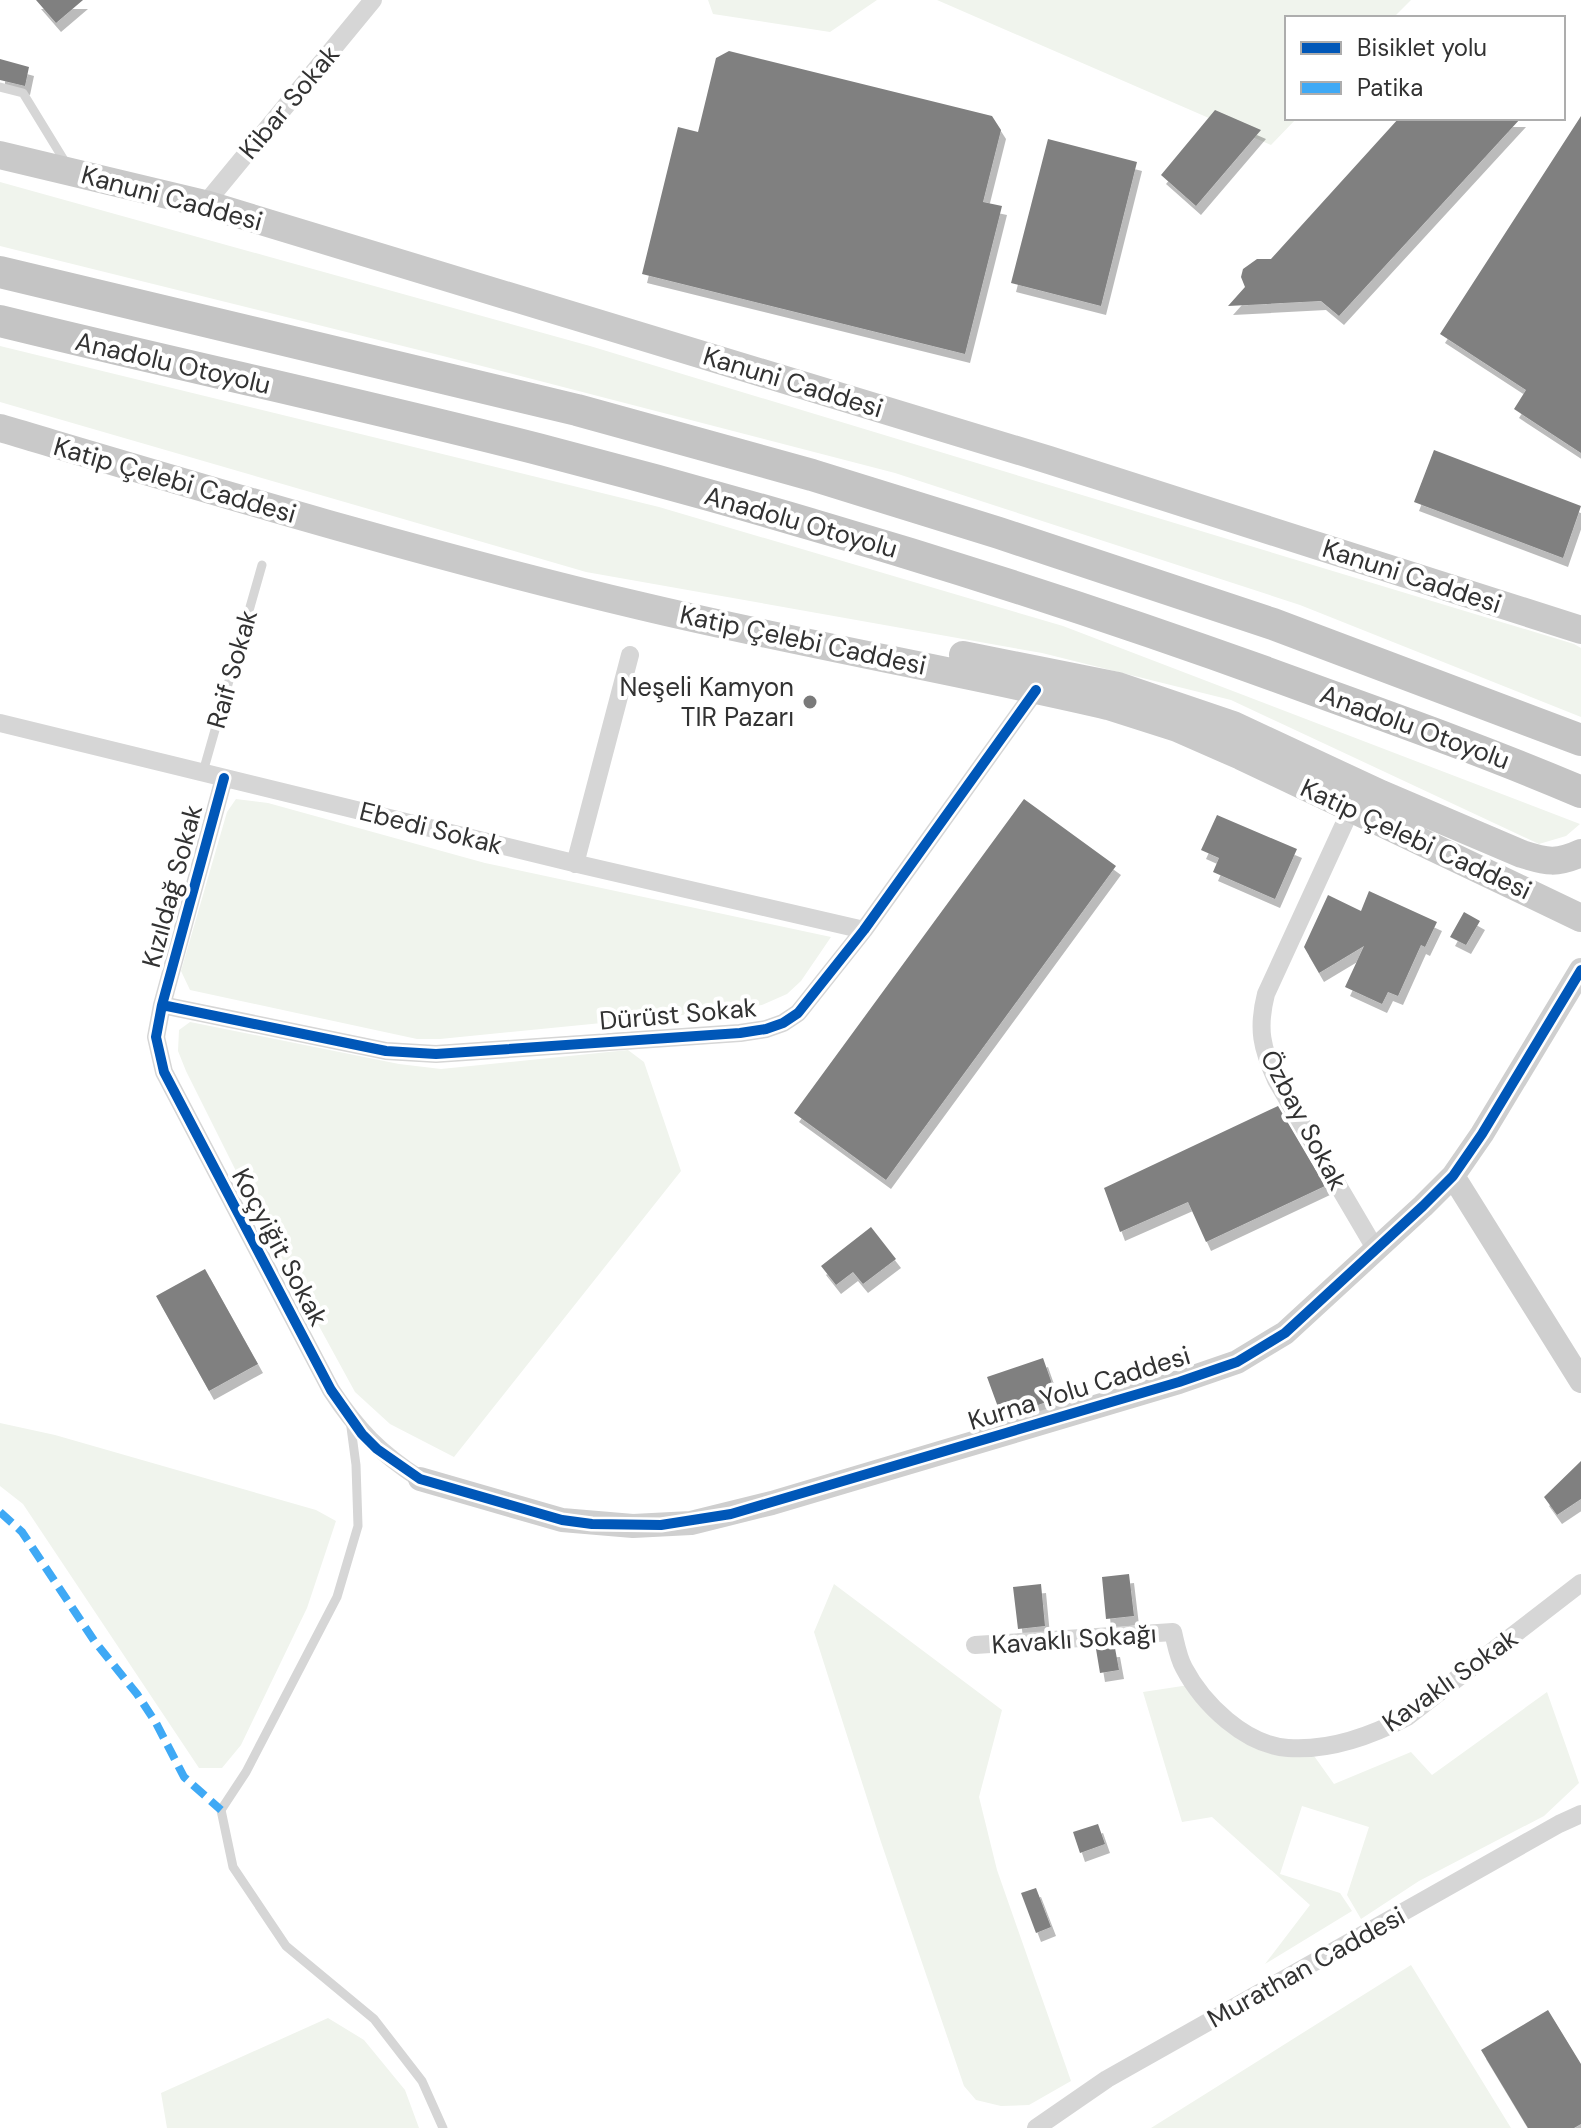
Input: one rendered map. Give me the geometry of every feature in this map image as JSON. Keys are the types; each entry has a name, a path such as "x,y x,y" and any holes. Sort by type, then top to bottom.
{"highway":[{"name":"Anadolu Otoyolu","path":"0,272 577,410 812,475 1273,624 1581,740"},
{"name":"Anadolu Otoyolu","path":"0,321 547,451 791,518 996,580 1230,659 1502,758 1581,792"}],"main road":[{"name":"Kanuni Caddesi","path":"0,155 205,204 1049,460 1581,630"},
{"name":"Katip Çelebi Caddesi","path":"0,428 326,524 642,606 1108,706 1177,728 1241,756 1581,918"},
{"path":"642,606 972,656 1118,686 1233,725 1381,794 1522,854 1544,861 1562,861 1581,853"}],"street":[{"name":"Kibar Sokak","path":"205,204 373,0"},
{"path":"575,864 630,655"},
{"name":"Dürüst Sokak","path":"162,1005 386,1051 418,1054 458,1054 740,1033 783,1023 798,1013 864,930 1036,690"},
{"name":"Ebedi Sokak","path":"0,723 575,864 864,930"},
{"name":"Kızıldağ Sokak","path":"162,1005 224,778"},
{"name":"Özbay Sokak","path":"1351,809 1266,994 1260,1026 1264,1049 1276,1080 1376,1250"},
{"name":"Kurna Yolu Caddesi","path":"420,1479 562,1520 592,1524 691,1523 731,1514 1179,1382 1237,1362 1285,1333 1453,1176 1482,1134 1581,970"},
{"name":"Koçyiğit Sokak","path":"162,1005 156,1037 164,1072 331,1390 349,1418 377,1449 420,1479"},
{"path":"1453,1176 1581,1381"},
{"name":"Kavaklı Sokak","path":"1173,1632 1182,1665 1199,1692 1224,1718 1268,1744 1287,1748 1313,1747 1359,1738 1407,1717 1581,1583"},
{"name":"Kavaklı Sokağı","path":"975,1645 1173,1632"},
{"name":"Murathan Caddesi","path":"1036,2128 1107,2079 1581,1814"}],"lane":[{"path":"0,87 23,93 71,171"},
{"name":"Raif Sokak","path":"203,772 262,565"},
{"path":"349,1418 356,1465 358,1526 337,1597 246,1772 221,1810 233,1867 286,1946 374,2019 422,2081 443,2128"}],"shaded area":[{"path":"708,0 877,0 830,32 713,14"},
{"path":"937,0 1411,0 1395,16 1285,16 1285,120 1295,120 1271,145"},
{"path":"0,182 590,346 1574,644 1581,648 1581,717 1300,605 895,473 0,246"},
{"path":"0,346 659,507 1063,626 1580,824 1566,836 1539,844 1231,700 1042,653 586,572 0,402"},
{"path":"236,799 268,803 485,863 831,937 801,981 787,994 762,1005 440,1039 417,1039 190,990 181,971 227,812"},
{"path":"190,1022 399,1064 441,1069 628,1050 644,1062 681,1171 454,1457 390,1424 355,1392 255,1209 186,1071 178,1051 179,1030"},
{"path":"0,1423 55,1435 316,1510 336,1521 307,1608 241,1745 222,1768 199,1768 23,1504 0,1486"},
{"path":"834,1584 1002,1710 979,1797 997,1870 1071,2081 1029,2105 1001,2106 976,2100 964,2086 814,1632"},
{"path":"1189,1685 1219,1725 1312,1753 1334,1784 1411,1752 1432,1775 1547,1692 1579,1783 1544,1816 1419,1881 1361,1919 1347,1895 1369,1827 1302,1806 1280,1874 1340,1893 1352,1911 1265,1964 1310,1905 1212,1817 1182,1822 1143,1692"},
{"path":"1411,1965 1511,2128 1151,2128"},
{"path":"328,2018 364,2040 405,2090 419,2128 167,2128 161,2093"}],"building":[{"path":"36,0 83,0 56,23"},
{"path":"729,51 992,116 1001,130 983,202 1002,206 965,354 642,274 678,127 698,132 716,58"},
{"path":"0,59 29,67 25,86 0,80"},
{"path":"1215,110 1261,130 1196,206 1161,175"},
{"path":"1581,116 1581,453 1514,409 1526,390 1440,334"},
{"path":"1397,120 1519,120 1339,316 1321,301 1228,306 1245,287 1241,277 1243,269 1257,259 1271,259"},
{"path":"1048,139 1137,162 1101,306 1011,283"},
{"path":"1434,450 1581,506 1563,558 1414,502"},
{"path":"1024,799 1116,866 886,1180 794,1113"},
{"path":"1217,815 1297,849 1275,899 1213,872 1219,858 1201,850"},
{"path":"1369,891 1437,922 1425,947 1421,945 1398,996 1388,992 1382,1004 1345,987 1364,946 1319,973 1304,947 1328,895 1361,911"},
{"path":"1464,912 1480,921 1466,945 1450,937"},
{"path":"1278,1106 1325,1186 1206,1242 1188,1202 1120,1232 1104,1188"},
{"path":"871,1227 896,1259 863,1284 853,1272 836,1285 821,1266"},
{"path":"205,1269 258,1364 209,1391 156,1296"},
{"path":"1043,1358 1057,1398 1030,1408 1026,1397 998,1407 987,1377"},
{"path":"1581,1461 1581,1499 1557,1515 1544,1497"},
{"path":"1129,1574 1134,1616 1106,1619 1102,1577"},
{"path":"1041,1584 1045,1626 1018,1629 1013,1587"},
{"path":"1115,1648 1119,1670 1100,1673 1096,1649"},
{"path":"1098,1824 1105,1844 1080,1853 1073,1832"},
{"path":"1036,1888 1051,1927 1036,1933 1021,1893"},
{"path":"1548,2010 1581,2064 1581,2124 1574,2128 1528,2128 1481,2050"}],"marked path":[{"path":"0,1512 22,1532 95,1642 137,1694 184,1777 221,1810"}],"cycle path":[{"path":"162,1005 386,1051 436,1054 740,1033 783,1023 798,1013 864,930 1036,690"},
{"path":"224,778 162,1005 156,1037 164,1072 331,1390 362,1434 377,1449 420,1479 562,1520 592,1524 661,1525 731,1514 1179,1382 1237,1362 1285,1333 1453,1176 1482,1134 1581,970"}],"place":[{"name":"Neşeli Kamyon TIR Pazarı","path":"810,702"}]}
